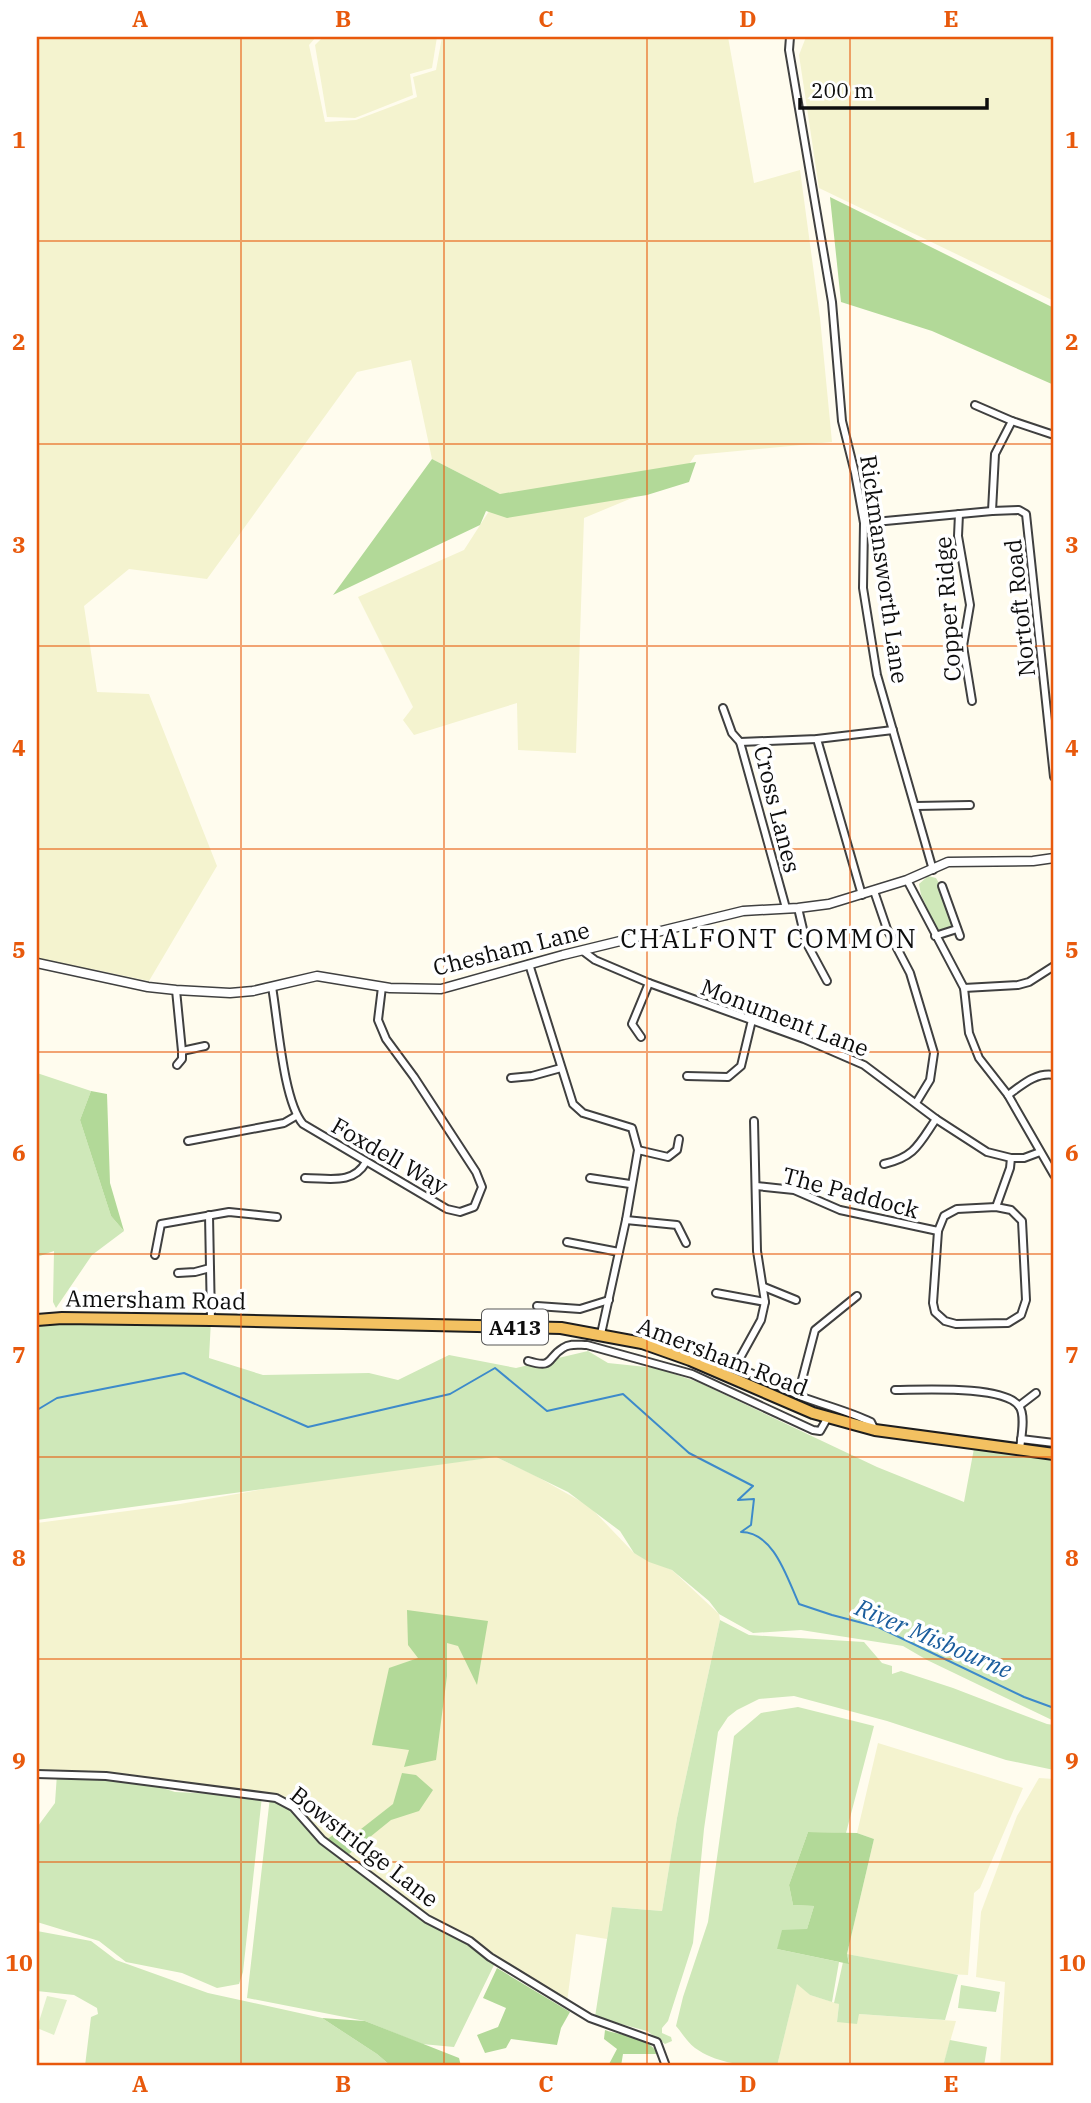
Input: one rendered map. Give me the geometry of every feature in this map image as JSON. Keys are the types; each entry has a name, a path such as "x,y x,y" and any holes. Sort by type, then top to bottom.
{"highway":[{"name":"Amersham Road","path":"37,1320 211,1320 561,1328 642,1343 691,1360 777,1399 875,1430 1020,1444 1054,1454"}],"street":[{"name":"Rickmansworth Lane","path":"790,37 789,50 832,302 842,421 864,523 863,588 877,675 933,870"},
{"path":"975,405 1054,435"},
{"path":"992,511 995,454 1012,421"},
{"name":"Nortoft Road","path":"864,523 992,511 1019,510 1026,514 1054,778"},
{"name":"Copper Ridge","path":"959,514 958,536 970,605 963,646 972,701"},
{"path":"723,708 732,733 740,742"},
{"name":"Cross Lanes","path":"786,908 740,742 817,739 893,730"},
{"path":"817,739 862,895"},
{"path":"916,806 970,805"},
{"path":"1054,858 1033,861 948,862 907,880 964,988 970,1033 979,1058 1008,1095 1054,1175"},
{"name":"Chesham Lane","path":"37,963 148,987 176,990 230,993 272,987 317,976 382,986 442,989 529,964 743,911 829,904 907,880"},
{"path":"935,936 959,933 942,886"},
{"path":"874,891 887,929 910,973 934,1053 930,1080 916,1103"},
{"path":"798,908 806,942 827,981"},
{"name":"Monument Lane","path":"583,951 595,960 649,984 752,1020 864,1065 970,1143 988,1152 1011,1158"},
{"path":"529,964 573,1104 583,1113 632,1128 638,1150 601,1334"},
{"path":"964,988 1018,985 1029,982 1054,966"},
{"path":"641,1037 632,1024 649,984"},
{"name":"Foxdell Way","path":"296,1116 303,1124 447,1209 460,1212 474,1207 482,1187 476,1172 386,1039 378,1020 382,986"},
{"path":"188,1141 284,1123 296,1116 272,987"},
{"path":"176,990 182,1051 182,1059 177,1065"},
{"path":"687,1076 728,1077 741,1066 752,1020"},
{"path":"182,1051 205,1046"},
{"path":"511,1078 532,1076 561,1068"},
{"path":"1008,1095 1025,1082 1045,1073 1054,1075"},
{"path":"884,1164 905,1159 936,1119"},
{"name":"The Paddock","path":"735,1367 761,1320 765,1302 757,1251 754,1121"},
{"path":"638,1150 668,1157 677,1150 679,1139"},
{"path":"996,1207 1011,1158 1024,1158 1040,1152"},
{"path":"1045,1161 1054,1156"},
{"path":"305,1178 349,1178 360,1171 366,1162"},
{"path":"590,1178 630,1184"},
{"name":"The Paddock","path":"756,1186 794,1190 840,1210 937,1231"},
{"path":"996,1207 1011,1210 1022,1221 1026,1300 1021,1315 1008,1323 956,1324 945,1321 934,1312 937,1231 944,1216 957,1209 996,1207"},
{"path":"155,1255 161,1224 229,1212 277,1217"},
{"path":"209,1215 211,1320"},
{"path":"626,1220 677,1225 686,1243"},
{"path":"568,1242 619,1252"},
{"path":"177,1273 210,1268"},
{"path":"764,1287 796,1300"},
{"path":"716,1293 765,1302"},
{"path":"799,1395 815,1330 857,1296"},
{"path":"537,1306 580,1309 608,1300"},
{"path":"528,1361 542,1365 552,1361 564,1347 587,1345 692,1374 817,1432 824,1428 828,1417"},
{"path":"691,1360 694,1355 701,1355 735,1367 871,1422 875,1430"},
{"path":"895,1390 931,1390 1008,1397 1019,1406 1021,1412 1020,1444 1054,1443"},
{"path":"1019,1406 1036,1393"},
{"name":"Bowstridge Lane","path":"37,1774 106,1776 276,1798 293,1807 322,1840 427,1919 470,1941 490,1957 590,2018 657,2042 666,2066"}],"green space":[{"path":"37,37 316,37 309,45 325,122 356,120 417,97 413,77 436,70 442,37 728,37 754,183 800,170 820,318 832,442 695,455 680,478 584,518 576,753 518,750 517,703 414,735 403,720 413,707 358,597 464,550 500,494 432,459 411,360 357,372 207,579 129,569 84,606 97,692 149,694 217,866 149,981 37,958"},
{"path":"323,37 437,37 432,68 410,74 413,95 355,118 327,117 315,45"},
{"path":"806,37 1054,37 1054,301 819,188 799,55"},
{"path":"830,197 1054,308 1054,385 932,331 841,302"},
{"path":"432,459 500,494 696,462 689,482 647,495 507,518 486,511 480,525 333,595"},
{"path":"928,876 936,878 939,883 953,922 945,930 937,929 921,895 919,884"},
{"path":"37,1073 91,1091 80,1120 111,1216 124,1231 92,1255 56,1308 53,1302 54,1251 37,1257"},
{"path":"91,1091 107,1094 110,1183 124,1231 111,1216 80,1120"},
{"path":"37,1318 211,1320 209,1358 263,1375 369,1373 398,1380 449,1355 516,1368 588,1351 608,1363 656,1368 698,1382 877,1467 964,1502 975,1443 1054,1454 1054,1721 903,1646 801,1630 753,1633 719,1614 709,1601 672,1570 634,1553 620,1531 568,1492 496,1457 37,1520"},
{"path":"496,1457 589,1506 634,1553 672,1570 719,1614 720,1620 677,1818 662,1911 613,1907 607,1939 576,1934 567,2002 427,1919 322,1840 276,1798 106,1776 37,1774 37,1523 180,1504 332,1477"},
{"path":"407,1610 488,1621 477,1685 458,1646 447,1643 447,1676 436,1760 404,1767 409,1750 372,1745 389,1668 418,1658 408,1645"},
{"path":"720,1620 749,1635 864,1642 882,1663 892,1666 892,1674 901,1671 1054,1725 1054,1770 1006,1760 887,1721 794,1696 759,1699 737,1710 728,1717 718,1732 704,1829 693,1943 668,2021 662,2028 662,2033 671,2037 672,2041 665,2044 647,2031 595,2017 612,1907 662,1911 677,1818"},
{"path":"798,1707 874,1726 846,1833 808,1832 789,1885 793,1905 814,1906 807,1929 777,1949 839,1962 832,2002 810,1995 797,1984 777,2066 734,2063 704,2054 687,2041 676,2026 708,1922 734,1736 761,1713"},
{"path":"878,1743 1023,1788 980,1888 974,1893 968,1975 947,1974 847,1954 874,1839 857,1833"},
{"path":"402,1773 416,1775 433,1790 419,1811 391,1820 349,1854 326,1840 336,1833 347,1840 393,1804"},
{"path":"57,1774 138,1780 175,1792 262,1796 243,1972 239,1984 217,1988 182,1973 126,1962 99,1941 37,1922 38,1826 55,1803"},
{"path":"1039,1778 1054,1779 1054,2066 1000,2066 1005,1982 976,1977 981,1912 1017,1816"},
{"path":"270,1797 276,1798 314,1832 427,1919 470,1941 496,1961 454,2047 422,2044 365,2021 247,1998"},
{"path":"808,1832 857,1833 874,1839 847,1954 849,1964 777,1949 782,1930 807,1929 814,1906 793,1905 789,1885"},
{"path":"37,1931 91,1941 116,1960 208,1993 322,2018 391,2066 85,2066 91,2017 98,2014 97,2008 74,1995 37,1991"},
{"path":"847,1954 958,1975 945,2020 859,2014 857,2024 837,2022 839,2004 834,2003 843,1962 849,1963"},
{"path":"497,1968 570,2012 561,2028 557,2045 511,2039 506,2048 485,2053 477,2035 498,2027 506,2008 483,1998"},
{"path":"797,1983 810,1995 839,2004 837,2022 859,2014 956,2021 943,2066 777,2066"},
{"path":"961,1985 1000,1992 996,2012 958,2008"},
{"path":"47,1996 67,2000 54,2035 37,2028"},
{"path":"322,2018 365,2021 459,2058 461,2066 391,2066"},
{"path":"605,2030 641,2040 658,2054 623,2054 621,2066 608,2066 617,2049 604,2039"},
{"path":"950,2040 987,2047 984,2066 943,2066"}],"waterway":[{"name":"River Misbourne","path":"37,1410 57,1398 184,1373 308,1427 450,1394 495,1368 547,1411 623,1394 689,1453 753,1486 738,1500 754,1499 751,1525 741,1532 752,1534 771,1548 799,1604 878,1627 1024,1697 1054,1708"}],"district":[{"name":"CHALFONT COMMON","path":"769,938"}]}
